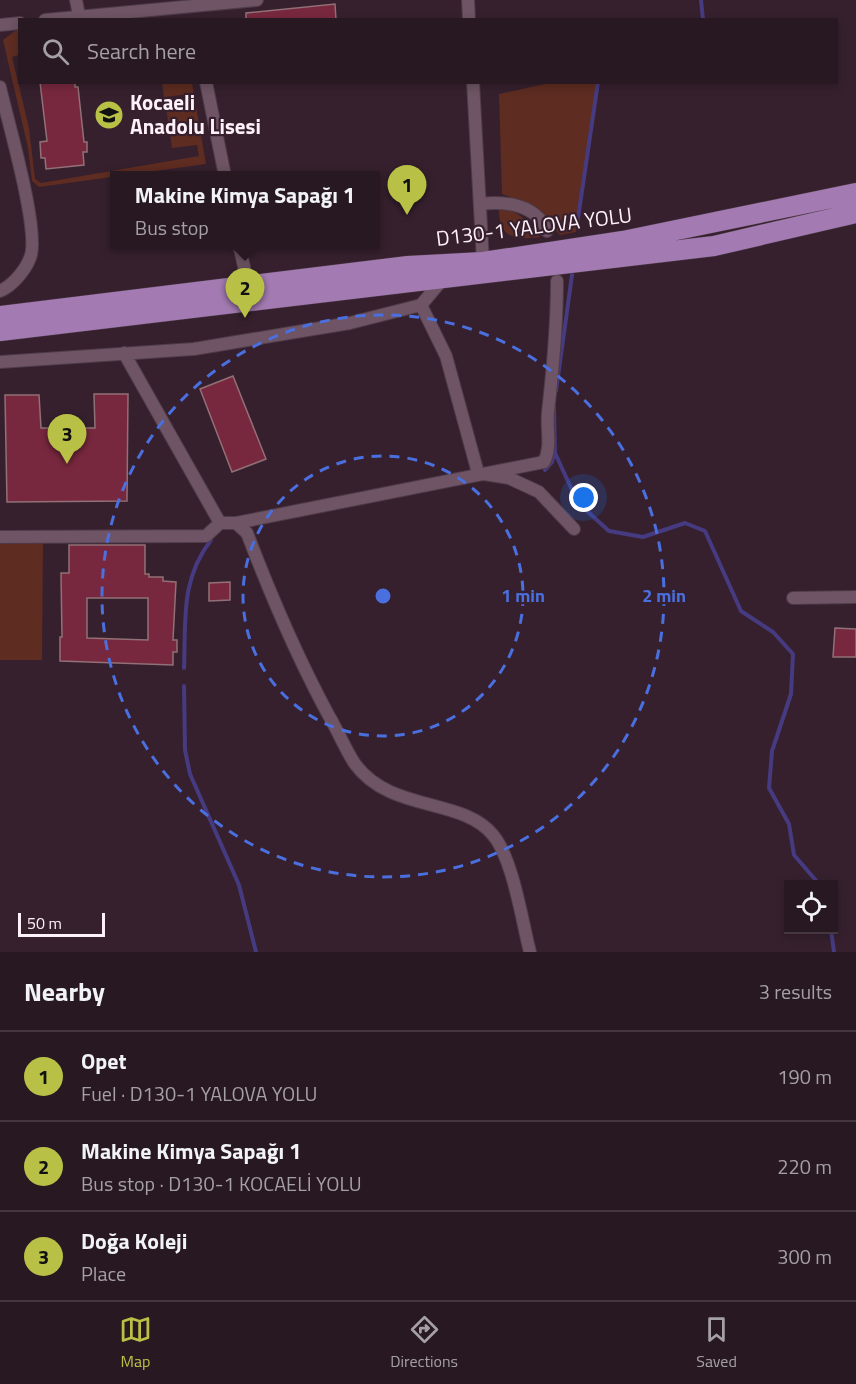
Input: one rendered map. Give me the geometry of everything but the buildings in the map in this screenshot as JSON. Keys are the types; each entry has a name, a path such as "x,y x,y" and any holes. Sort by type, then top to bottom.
{"highway":[{"name":"D130-1 YALOVA YOLU","path":"0,316 408,266 483,262 623,241 856,193"},
{"path":"0,331 714,246 856,213"}],"street":[{"path":"76,0 79,15"},
{"path":"59,18 191,9 257,0"},
{"path":"468,0 469,18"},
{"path":"0,25 18,22"},
{"path":"206,84 224,171"},
{"path":"472,84 483,262"},
{"path":"0,87 32,226 31,257 10,286 0,291"},
{"path":"480,204 501,202 525,208 545,226 547,231"},
{"path":"240,249 248,285"},
{"path":"0,362 194,349 350,323 421,305 443,279"},
{"path":"0,537 206,536 220,523 236,523 544,462 548,453 548,414 556,340 557,281"},
{"path":"421,305 446,356 478,474"},
{"path":"124,353 220,523"},
{"path":"478,474 508,478 539,492 574,529"},
{"path":"236,523 247,534 292,644 356,764 376,785 414,802 479,821 495,837 507,862 530,952"},
{"path":"793,598 856,597"}],"shaded area":[{"path":"18,30 18,55 12,57 29,128 35,179 41,183 110,171 110,177 39,187 32,181 28,148 3,40"},
{"path":"162,84 192,84 206,164 155,171 111,171 199,156 197,145 172,148 165,101 190,97 193,115 190,94 164,97"},
{"path":"545,84 598,84 576,232 560,235 547,220 534,210 502,194 499,94"},
{"path":"499,206 523,218 540,237 522,238 509,235 501,225"},
{"path":"0,542 43,542 42,660 0,660"}],"waterway":[{"path":"701,0 703,18"},
{"path":"577,225 598,84"},
{"path":"556,391 572,275"},
{"path":"554,407 555,453 578,503 609,531 643,537 685,523 705,531 741,611 773,632 793,654 791,694 772,751 769,788 789,824 794,855 816,880"},
{"path":"545,470 552,462 554,453"},
{"path":"184,668 185,617 189,586 201,555 211,540"},
{"path":"184,686 185,750 190,774 239,885 256,952"},
{"path":"832,934 834,952"}],"place":[{"name":"Kocaeli Anadolu Lisesi","path":"109,115"},
{"name":"Opet","path":"407,215"},
{"name":"Makine Kimya Sapağı 1","path":"245,318"},
{"name":"Doğa Koleji","path":"67,464"}]}
